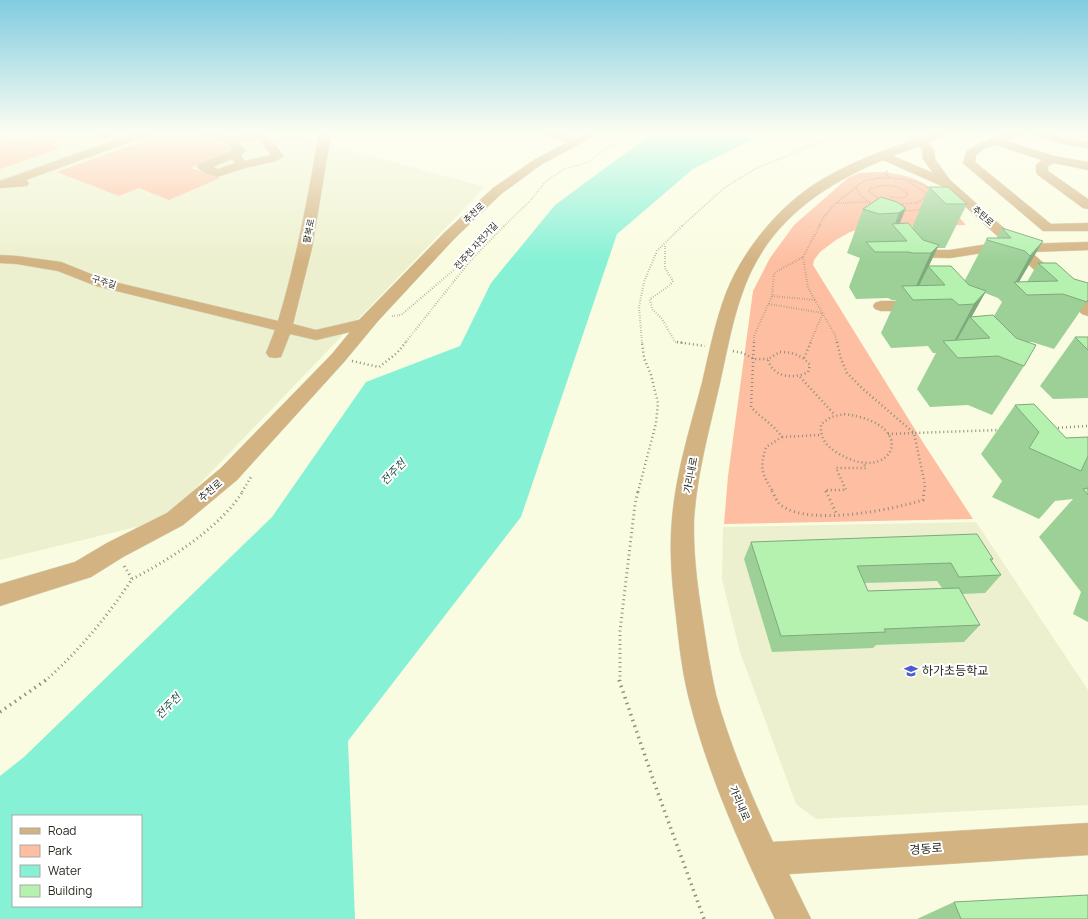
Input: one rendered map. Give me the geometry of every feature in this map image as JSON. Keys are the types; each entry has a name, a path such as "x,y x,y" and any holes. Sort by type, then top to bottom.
{"street":[{"path":"23,183 1,185 25,175"},
{"name":"팔복로","path":"284,328 309,234 318,175"},
{"name":"추천로","path":"208,309 316,335 365,324 449,236 497,191 520,175"},
{"name":"가리내로","path":"794,919 764,859 732,785 709,720 694,656 683,559 685,498 693,456 733,295 754,255 780,220 812,192 866,175"},
{"name":"추탄로","path":"911,175 947,183 1088,311"},
{"path":"941,175 947,183 963,184"},
{"path":"983,175 1048,228 1088,227"},
{"path":"1046,175 1088,206"},
{"path":"978,183 992,183"},
{"path":"900,257 950,254 970,250 1088,246"},
{"name":"구주길","path":"0,260 17,260 61,267 101,283 208,309"},
{"path":"881,306 934,306 934,302"},
{"name":"추천로","path":"0,595 82,570 115,550 175,519 229,474 338,358 372,317"},
{"path":"275,353 284,328"},
{"name":"경동로","path":"764,859 1088,839"}],"path":[{"name":"전주천 자전거길","path":"338,358 379,368 397,353 470,262 499,230 530,201 546,181 555,175"},
{"path":"852,179 860,182 874,175"},
{"path":"895,204 918,203 924,200 926,196 925,192 897,175"},
{"path":"852,179 857,192 862,197 870,202 889,208 911,211 924,210 934,207 938,203 938,198 934,192 925,186 907,180"},
{"path":"782,437 778,431 760,417 751,407 754,336 772,296 774,274 803,257 823,218 836,204 852,179"},
{"path":"884,201 872,194 869,191 870,189 875,186 891,186 904,190 908,196 902,198 890,197"},
{"path":"836,204 870,202"},
{"path":"877,211 889,208"},
{"path":"664,246 666,254 664,259 666,268 673,281 669,286 650,298 650,304 654,313 664,322 675,342 700,345"},
{"path":"803,257 808,288 836,335 841,360 847,373 863,389 914,433 925,485 923,500 907,506 885,510 837,515 806,514 782,506 766,483 760,466 766,447 782,437 821,435"},
{"path":"372,317 401,315 462,263 470,262"},
{"path":"772,296 815,300"},
{"path":"768,304 823,313"},
{"path":"804,358 823,313"},
{"path":"743,352 754,359 768,359 775,353 780,352 793,353 804,358 810,365 810,369 805,375 800,377 786,376 770,367 768,359"},
{"path":"800,377 835,415"},
{"path":"844,414 864,417 878,424 888,434 892,441 890,455 874,462 863,462 838,454 829,447 821,435 821,424 826,419 835,415 844,414"},
{"path":"1049,428 1088,426"},
{"path":"888,434 1001,430"},
{"path":"837,515 825,490 846,490 836,468 866,468 863,462"},
{"path":"0,712 45,681 85,641 116,603 132,579 150,571 198,538 237,500 253,474"},
{"path":"115,550 132,579"}],"shaded area":[{"path":"0,175 441,175 485,187 165,520 0,560"},
{"name":"하가초등학교","path":"976,522 1088,690 1088,805 816,819 796,804 740,652 722,579 723,527"}],"green space":[{"path":"64,175 211,175 220,178 169,200 139,188 119,196"},
{"path":"855,175 900,175 920,181 938,194 966,225 878,227 860,229 850,232 836,240 820,252 814,260 813,265 924,444 973,519 724,524 728,476 753,291 770,258 794,225 848,178"}],"water":[{"name":"전주천","path":"596,175 686,175 617,234 521,517 348,741 355,919 0,919 0,776 24,757 272,517 366,382 460,346 491,283 555,205"}],"building":[{"path":"929,187 948,187 967,204 946,204"},
{"path":"881,197 897,202 906,208 899,213 879,214 863,209"},
{"path":"908,223 923,240 939,245 931,253 875,252 866,242 907,241 892,224"},
{"path":"1002,228 1043,241 1030,256 1025,251 987,240 987,238 1011,238"},
{"path":"1038,263 1056,263 1074,279 1088,283 1087,302 1063,294 1027,295 1014,282 1058,281"},
{"path":"928,266 951,266 969,285 986,291 974,304 959,305 952,299 913,300 902,286 945,285"},
{"path":"993,315 1016,338 1036,345 1024,366 998,356 958,358 943,341 990,338 970,317"},
{"path":"1075,337 1088,337 1088,350"},
{"path":"1034,404 1066,438 1088,437 1088,456 1081,471 1029,448 1039,432 1015,405"},
{"path":"1088,488 1088,495 1083,489"},
{"path":"977,534 993,559 990,559 1001,575 959,577 951,563 857,566 868,591 959,588 980,625 884,629 886,632 781,636 751,542"},
{"path":"1088,895 1088,919 961,919 954,902"}],"place":[{"name":"하가초등학교","path":"911,671"}]}
